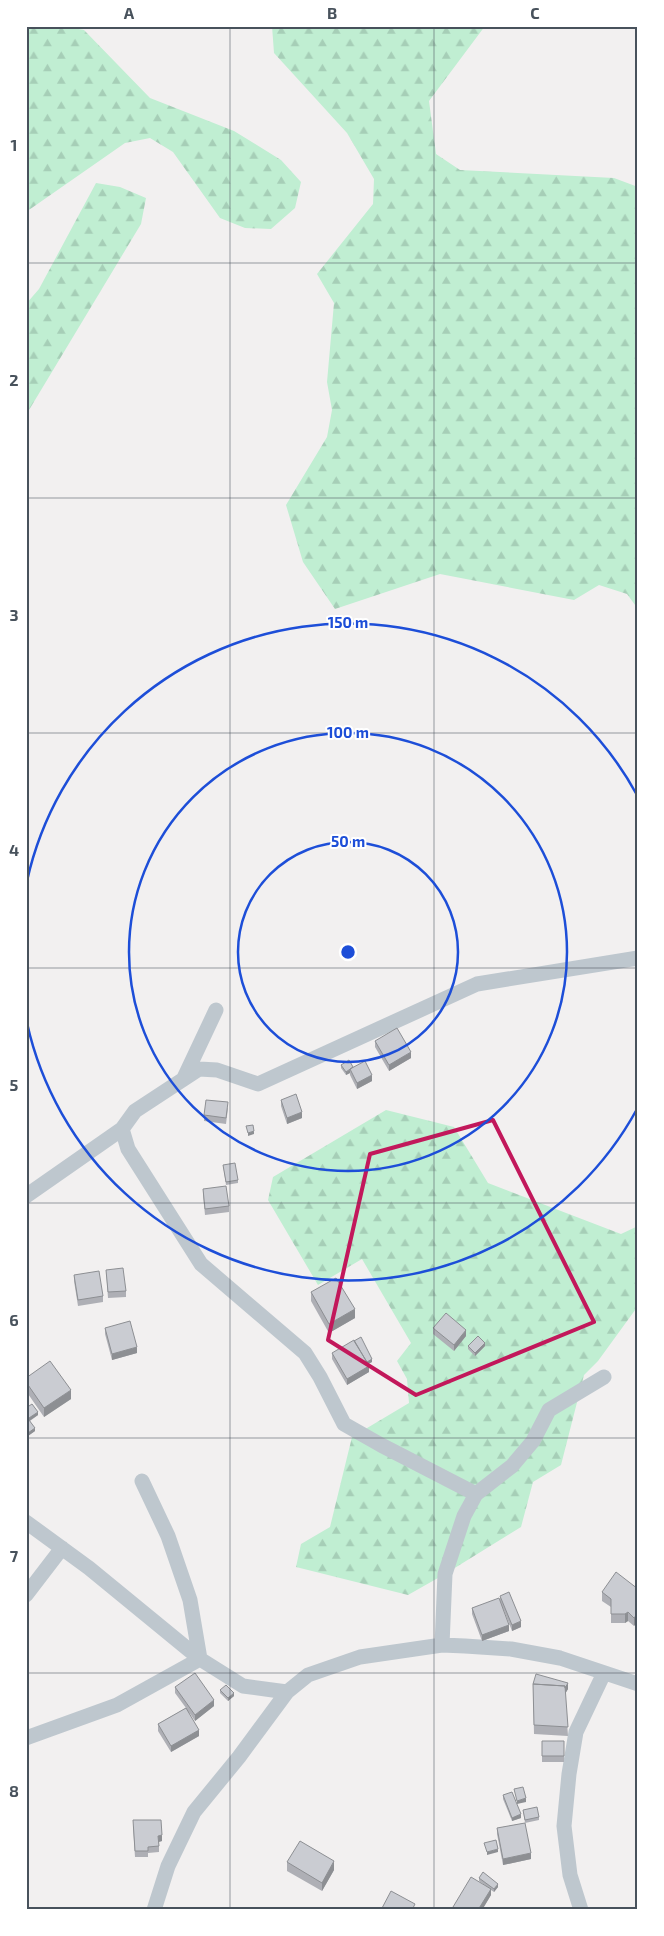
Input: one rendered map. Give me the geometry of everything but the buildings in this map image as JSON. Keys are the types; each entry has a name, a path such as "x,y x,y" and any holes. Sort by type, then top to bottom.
{"street":[{"path":"26,1196 122,1129 135,1111 199,1069 217,1070 258,1084 477,984 638,958"},
{"path":"183,1079 216,1010"},
{"path":"122,1129 128,1149 201,1264 305,1354 320,1377 344,1424 476,1494"},
{"path":"442,1645 445,1574 464,1516 476,1494 512,1466 533,1441 549,1410 604,1378"},
{"path":"142,1481 168,1536 190,1600 200,1659"},
{"path":"26,1522 62,1548 200,1659 242,1686 287,1692"},
{"path":"26,1595 62,1548"},
{"path":"154,1910 168,1866 194,1812 239,1757 287,1692 308,1675 360,1657 442,1645 511,1649 560,1658 638,1684"},
{"path":"26,1738 117,1705 200,1659"},
{"path":"580,1910 570,1875 564,1826 569,1774 576,1732 604,1673"}],"highlighted area":[{"path":"493,1120 594,1322 416,1395 328,1340 370,1154"}],"green space":[{"path":"26,26 62,26 84,30 150,98 234,131 281,160 301,182 295,208 271,229 245,228 220,218 173,152 150,138 125,143 26,212"},
{"path":"272,26 485,26 429,101 436,154 460,170 614,178 638,187 638,609 627,594 599,585 574,600 440,574 335,609 303,562 286,505 327,437 332,410 327,382 334,303 317,274 373,204 374,179 347,133 274,53"},
{"path":"96,183 120,187 146,198 141,224 26,415 26,304 39,289"},
{"path":"386,1110 454,1127 488,1183 621,1234 638,1226 638,1306 598,1361 584,1375 561,1465 533,1482 521,1527 408,1595 296,1567 301,1544 330,1527 352,1437 409,1403 407,1379 397,1361 411,1343 362,1259 318,1285 268,1200 273,1177"}]}
